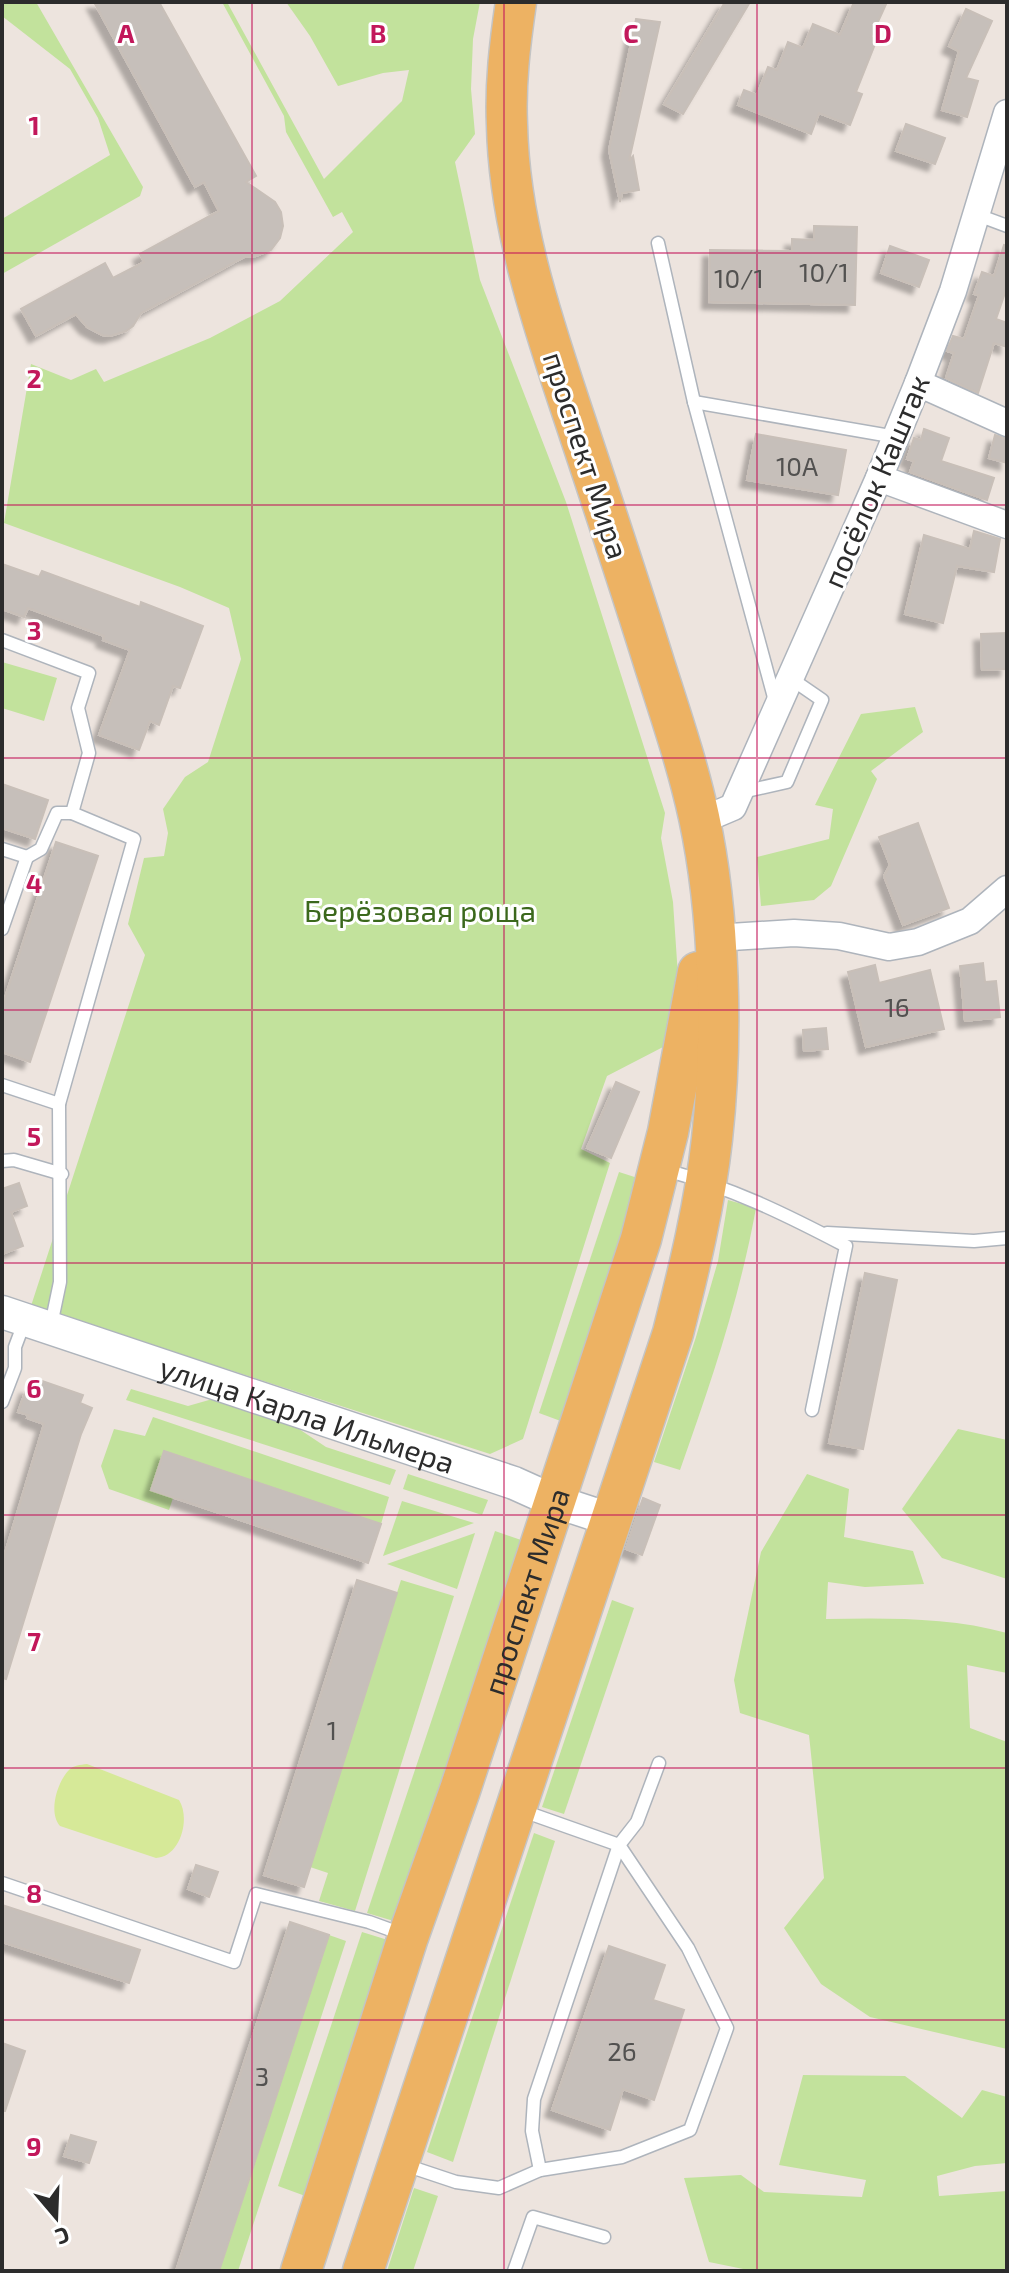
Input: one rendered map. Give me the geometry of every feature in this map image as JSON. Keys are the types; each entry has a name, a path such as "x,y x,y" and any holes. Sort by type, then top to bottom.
{"main road":[{"name":"проспект Мира","path":"363,2271 673,1333 693,1251 717,1077 713,920 700,821 689,773 536,298 522,238 507,126 510,42 516,2"},
{"name":"проспект Мира","path":"301,2271 408,1937 460,1790 641,1239 713,920"},
{"path":"408,1937 468,1956"}],"street":[{"name":"посёлок Каштак","path":"700,821 733,807 879,478 953,291 1007,113"},
{"path":"918,383 1007,423"},
{"path":"879,478 1007,525"},
{"path":"713,920 794,933 839,936 889,947 918,942 970,921 1007,889"},
{"name":"улица Карла Ильмера","path":"26,1320 514,1483 554,1501 612,1520"}],"lane":[{"path":"975,214 1007,226"},
{"path":"658,243 694,402 776,708"},
{"path":"694,402 896,437"},
{"path":"2,640 89,673 78,708 89,753 72,813"},
{"path":"739,792 787,782 822,700 790,678"},
{"path":"2,929 27,857 41,849 57,813 72,813 134,839 59,1104 62,1174 60,1282 26,1320 15,1347 15,1368 2,1402"},
{"path":"2,849 27,857"},
{"path":"2,1085 59,1104"},
{"path":"2,1161 14,1160 62,1174"},
{"path":"659,1168 705,1180 765,1203 846,1246 812,1410"},
{"path":"820,1232 974,1241 1007,1238"},
{"path":"540,2170 532,2131 534,2099 619,1845 637,1822 659,1763"},
{"path":"399,2163 456,2182 499,2188 540,2170 622,2157 690,2130 727,2028 688,1948 619,1845 517,1809"},
{"path":"2,1883 234,1962 256,1894 369,1922 408,1937"},
{"path":"514,2271 533,2217 604,2237"}],"green space":[{"path":"2,2 36,2 143,187 140,196 2,274 2,219 110,155 98,118 70,69 2,16"},
{"name":"Берёзовая роща","path":"222,2 227,2 324,179 402,101 409,70 383,73 338,86 310,36 286,2 480,2 473,39 471,89 475,134 455,162 480,280 566,502 665,813 661,838 673,902 678,976 665,1046 607,1076 581,1149 610,1163 523,1439 490,1454 31,1306 145,955 128,924 144,858 164,856 168,833 163,809 185,777 208,762 241,659 229,608 4,523 31,364 71,380 96,369 104,382 210,338 280,301 353,232 342,212 333,217 286,132 284,116"},
{"path":"2,662 57,678 44,721 2,708"},
{"path":"915,707 923,732 871,771 877,779 831,886 814,900 761,906 757,857 829,839 833,809 815,805 861,714"},
{"path":"619,1172 647,1181 566,1423 539,1413"},
{"path":"728,1200 756,1208 733,1309 680,1470 654,1462 718,1261"},
{"path":"131,1389 188,1406 216,1398 296,1427 326,1447 396,1470 390,1485 126,1400"},
{"path":"153,1417 389,1497 381,1524 165,1451 151,1490 173,1498 169,1510 109,1489 101,1466 114,1429 145,1436"},
{"path":"958,1429 1007,1440 1007,1579 942,1558 902,1509"},
{"path":"408,1474 488,1500 482,1515 403,1489"},
{"path":"807,1474 849,1489 844,1537 913,1551 924,1584 865,1587 828,1582 826,1619 940,1621 1007,1633 1007,1673 967,1665 970,1728 1007,1742 1007,2049 870,2017 821,1984 784,1928 824,1878 809,1735 740,1713 734,1680 761,1552"},
{"path":"402,1501 474,1523 383,1556"},
{"path":"495,1531 521,1540 397,1922 367,1913"},
{"path":"475,1533 457,1589 387,1564"},
{"path":"401,1580 454,1596 355,1911 319,1901 328,1873 310,1867"},
{"path":"612,1600 634,1608 564,1814 542,1807"},
{"path":"87,1764 179,1800 183,1826 181,1836 171,1851 156,1858 60,1826 54,1806 61,1782 71,1768"},
{"path":"534,1833 555,1841 453,2162 427,2152"},
{"path":"362,1932 391,1941 308,2197 278,2186"},
{"path":"329,1935 346,1941 238,2271 219,2271"},
{"path":"803,2075 905,2076 962,2118 982,2090 1007,2097 1007,2163 975,2166 937,2176 939,2196 1007,2191 1007,2271 753,2271 709,2262 684,2178 741,2175 764,2192 862,2197 866,2180 779,2165"},
{"path":"414,2188 438,2196 413,2271 387,2271"}],"building":[{"path":"94,2 159,2 256,176 246,182 275,202 281,212 283,226 280,238 271,250 244,257 141,313 126,331 102,335 87,327 76,314 36,336 21,309 105,263 113,278 144,262 140,254 219,211 204,182 195,187"},
{"path":"725,2 750,2 683,114 664,104"},
{"path":"854,2 887,2 871,37 877,39 856,92 862,94 850,125 819,113 811,134 738,105 744,90 757,95 768,67 777,70 788,42 803,48 813,24 840,35"},
{"path":"966,9 992,21 966,78 978,81 967,117 942,110 959,51 949,46"},
{"path":"636,19 660,22 629,161 633,156 639,190 622,193 620,202 609,150"},
{"path":"906,124 945,138 935,164 896,151"},
{"path":"814,226 857,227 855,305 709,302 710,250 792,251 792,239 814,240"},
{"path":"1004,245 1007,246 1007,287 996,319 1007,323 1007,347 994,343 978,393 946,378 954,353 947,351 953,336 964,339 979,295 974,294 982,272 994,276"},
{"path":"890,246 929,260 919,287 881,273"},
{"path":"924,429 949,438 941,461 994,478 987,500 910,472 914,461 907,459 914,438 921,440"},
{"path":"756,434 846,450 838,495 747,480"},
{"path":"995,435 1007,439 1007,463 989,458"},
{"path":"974,531 1000,539 994,572 957,566 943,623 905,614 924,535 970,549"},
{"path":"2,564 39,577 42,571 140,607 141,602 203,626 180,688 173,686 159,725 150,721 139,750 99,735 130,650 103,640 104,636 28,608 24,617 2,609"},
{"path":"1007,633 1007,669 982,670 981,634"},
{"path":"2,784 48,800 35,839 2,828"},
{"path":"918,823 949,908 903,925 884,876 890,865 879,837"},
{"path":"56,842 98,856 30,1062 2,1052 2,1007"},
{"path":"983,963 985,982 996,981 1000,1017 965,1021 960,966"},
{"path":"875,965 879,983 930,970 944,1029 866,1047 848,972"},
{"path":"826,1028 828,1049 804,1051 803,1030"},
{"path":"616,1082 639,1092 611,1158 587,1148"},
{"path":"19,1183 27,1206 11,1212 23,1246 2,1254 2,1189"},
{"path":"865,1273 897,1280 863,1449 829,1443"},
{"path":"42,1381 83,1395 80,1403 92,1408 81,1434 6,1679 2,1678 2,1563 44,1424 18,1412 27,1387 38,1390"},
{"path":"164,1451 381,1524 368,1563 151,1490"},
{"path":"643,1498 660,1505 642,1555 626,1549"},
{"path":"357,1580 397,1593 304,1887 264,1875"},
{"path":"196,1865 218,1872 209,1897 188,1889"},
{"path":"2,1905 140,1950 129,1983 2,1942"},
{"path":"290,1922 329,1935 219,2271 176,2271"},
{"path":"609,1946 665,1965 653,2000 684,2010 654,2100 623,2089 610,2130 552,2110"},
{"path":"2,2043 25,2051 5,2111 2,2111"},
{"path":"71,2135 96,2142 89,2163 64,2156"}]}
